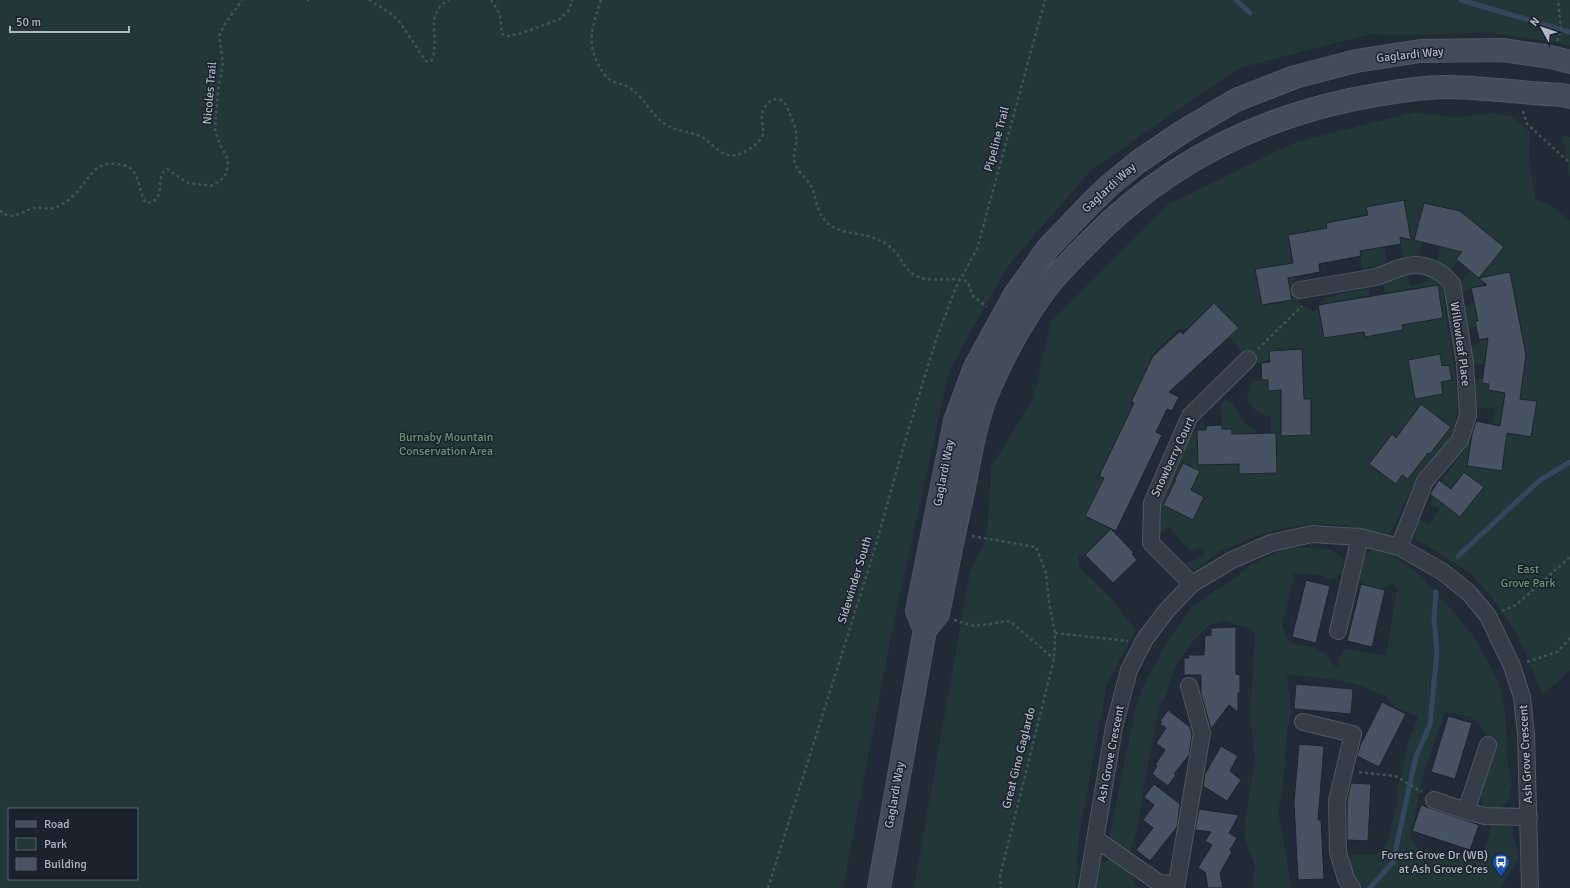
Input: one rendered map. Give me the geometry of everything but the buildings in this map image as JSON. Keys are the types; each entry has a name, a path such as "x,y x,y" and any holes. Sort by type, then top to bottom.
{"main road":[{"name":"Gaglardi Way","path":"931,622 917,611 955,421 975,367 1002,315 1048,248 1111,184 1138,162 1182,132 1236,100 1295,77 1356,61 1420,51 1502,50 1560,59"},
{"name":"Gaglardi Way","path":"879,888 931,622 973,441 985,399 1005,356 1025,320 1042,294 1067,264 1099,231 1132,203 1173,172 1216,146 1294,114 1382,93 1441,87 1562,96 1570,98"}],"street":[{"name":"Willowleaf Place","path":"1300,290 1373,278 1414,264 1433,268 1447,278 1452,284 1465,363 1468,415 1460,440 1425,481 1399,547"},
{"name":"Snowberry Court","path":"1192,584 1151,543 1152,503 1190,416 1248,359"},
{"name":"Ash Grove Crescent","path":"1087,888 1114,726 1129,670 1145,639 1167,610 1192,584 1232,560 1271,543 1312,534 1360,537 1399,547 1442,572 1469,593 1488,616 1500,639 1522,697 1526,734 1530,888"},
{"path":"1338,631 1360,537"},
{"path":"1096,839 1159,883 1176,886 1202,733 1189,686"},
{"path":"1303,722 1353,734 1337,801 1338,852 1346,879 1352,888"},
{"path":"1466,811 1488,745"},
{"path":"1434,800 1485,816 1529,817"}],"path":[{"name":"Nicoles Trail","path":"0,210 4,214 12,217 21,215 36,207 50,210 58,207 80,190 96,168 107,165 120,164 131,168 136,176 142,198 146,203 151,203 157,198 160,191 161,174 167,169 188,183 211,186 220,182 226,174 228,164 226,155 220,145 215,130 218,90 223,63 219,36 225,24 242,0"},
{"path":"369,0 389,12 399,21 426,61 431,61 434,56 434,24 436,10 442,3 449,0"},
{"path":"491,0 500,14 502,34 508,36 522,33 560,19 569,10 572,0"},
{"path":"600,0 591,38 594,54 605,76 613,82 628,86 638,93 664,123 675,129 700,137 727,155 737,155 758,144 763,134 762,115 765,107 774,99 782,100 787,106 797,129 794,160 798,170 811,186 822,216 829,225 836,230 866,235 880,240 892,249 905,268 916,276 940,280 960,279 968,282 972,295 982,304 1002,315"},
{"name":"Pipeline Trail","path":"960,279 977,250 1044,0"},
{"path":"1558,0 1561,30 1560,59"},
{"path":"1526,93 1523,111 1527,124 1570,163"},
{"name":"Sidewinder South","path":"768,888 870,562 934,348 960,279"},
{"path":"1248,359 1303,305 1300,290"},
{"name":"Great Gino Gaglardo","path":"978,536 1036,547 1046,572 1049,602 1055,633 1054,659 1000,876 1000,888"},
{"path":"1488,616 1516,605 1570,557"},
{"path":"931,622 974,626 1010,622 1054,659"},
{"path":"1055,633 1125,639 1141,647"},
{"path":"1513,671 1528,661 1557,652 1570,638"},
{"path":"1345,770 1395,776 1416,789"}],"green space":[{"name":"Burnaby Mountain Conservation Area","path":"0,0 1570,0 1570,45 1486,32 1416,35 1370,34 1239,68 1091,170 1007,267 949,371 892,631 843,888 0,888"},
{"name":"East Grove Park","path":"1415,112 1455,118 1492,113 1511,116 1530,132 1529,156 1535,199 1547,203 1570,221 1570,670 1543,695 1517,634 1491,596 1469,572 1414,538 1417,518 1430,525 1439,509 1430,504 1433,496 1460,517 1484,487 1464,472 1451,489 1441,482 1471,440 1474,421 1492,424 1495,409 1475,407 1470,379 1482,378 1484,364 1471,363 1469,348 1479,343 1476,327 1465,328 1463,308 1474,302 1471,288 1464,293 1461,292 1459,284 1476,265 1474,264 1469,270 1457,261 1450,270 1437,262 1440,247 1424,243 1421,245 1419,256 1405,259 1401,244 1385,247 1386,263 1364,269 1362,266 1358,241 1370,239 1365,215 1327,223 1328,229 1288,235 1299,304 1313,311 1318,309 1318,305 1326,297 1369,288 1370,295 1385,293 1384,284 1400,277 1407,276 1410,286 1428,282 1429,275 1439,280 1443,287 1455,371 1457,415 1450,439 1412,487 1395,525 1388,534 1342,525 1318,524 1294,526 1261,534 1221,551 1195,570 1183,564 1200,558 1205,554 1205,551 1202,548 1197,548 1190,551 1169,527 1159,534 1155,519 1190,439 1202,421 1206,426 1222,425 1221,407 1225,400 1232,403 1243,421 1258,433 1271,433 1271,417 1256,411 1247,400 1252,381 1262,380 1261,363 1255,363 1242,353 1229,337 1238,328 1215,303 1187,329 1179,329 1150,357 1176,381 1147,369 1131,402 1132,408 1100,475 1108,480 1085,516 1110,529 1081,558 1078,554 1079,567 1113,600 1136,631 1107,684 1079,836 1075,888 914,888 970,572 987,537 991,467 1033,399 1052,321 1169,204 1294,143"},
{"path":"1562,136 1570,137 1570,177"},
{"path":"1288,547 1330,549 1343,558 1343,573 1331,580 1318,574 1294,574 1282,624 1287,639 1293,644 1316,648 1328,656 1332,664 1338,667 1340,655 1346,649 1385,656 1397,588 1392,583 1380,591 1370,589 1358,579 1362,558 1372,549 1383,549 1417,573 1452,610 1475,638 1498,681 1505,711 1508,769 1512,785 1507,803 1496,810 1489,808 1482,803 1479,793 1493,745 1480,725 1471,717 1445,712 1424,771 1410,838 1420,851 1429,849 1435,854 1477,858 1484,851 1493,823 1500,820 1512,827 1518,858 1502,887 1358,888 1339,873 1352,855 1378,854 1388,842 1398,799 1396,789 1401,777 1408,743 1418,718 1395,707 1385,695 1362,686 1324,678 1287,675 1291,712 1287,731 1283,787 1278,811 1291,886 1293,888 1252,888 1255,867 1244,835 1255,755 1250,718 1255,634 1248,628 1224,621 1209,625 1192,642 1175,666 1165,698 1160,704 1144,784 1138,827 1131,849 1128,852 1109,839 1134,716 1141,690 1167,642 1191,608 1252,564"},
{"path":"1110,859 1131,874 1138,888 1092,888 1091,881 1101,863"}],"waterway":[{"path":"1236,0 1250,13"},
{"path":"1461,0 1570,32"},
{"path":"1458,556 1540,480 1570,462"},
{"path":"1370,888 1393,862 1416,756 1430,725 1437,651 1434,619 1436,592"}],"place":[{"name":"Forest Grove Dr (WB) at Ash Grove Cres","path":"1501,877"}]}
